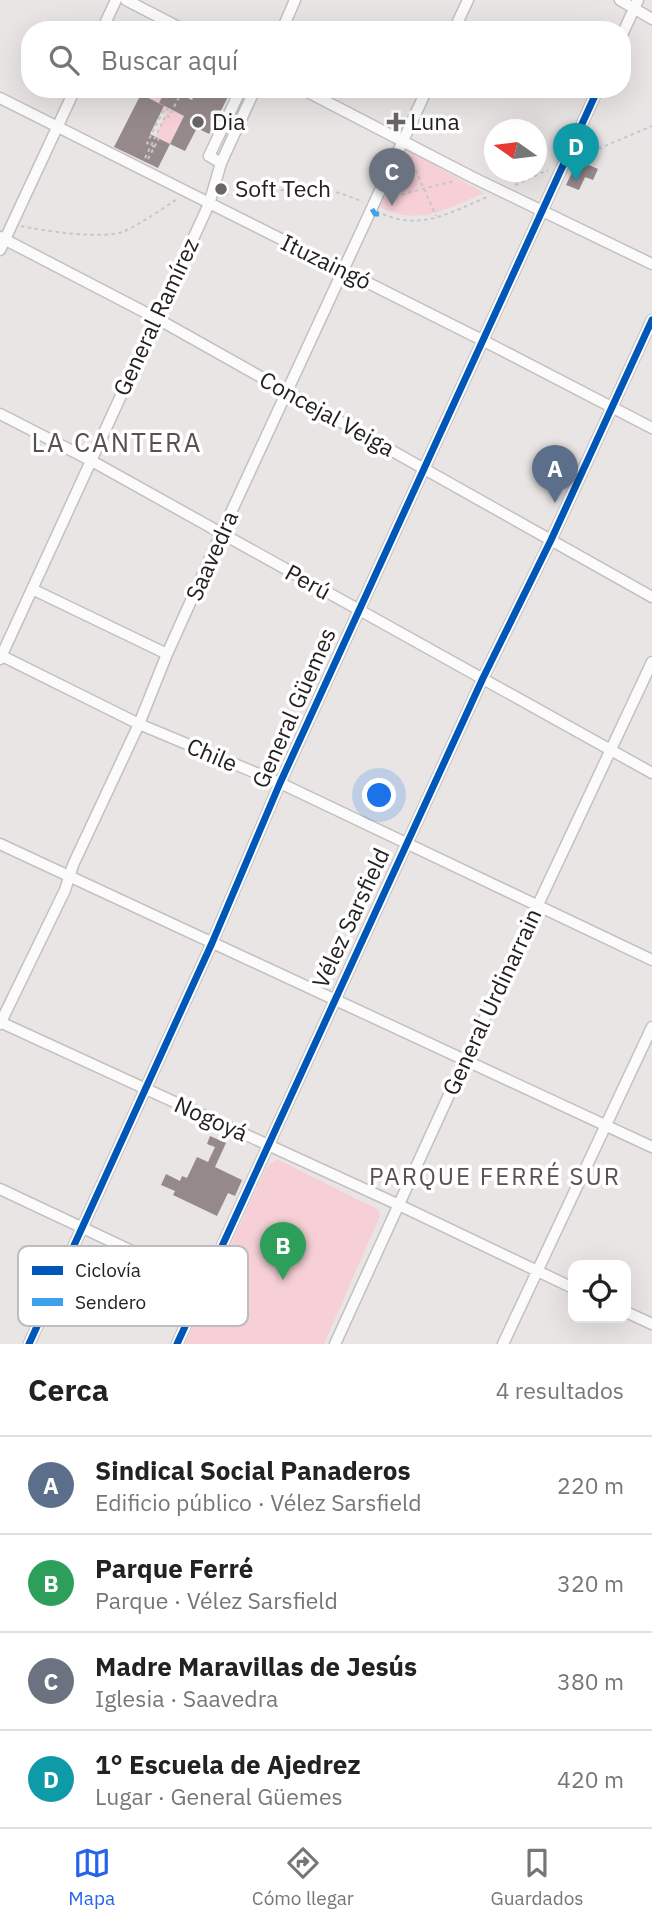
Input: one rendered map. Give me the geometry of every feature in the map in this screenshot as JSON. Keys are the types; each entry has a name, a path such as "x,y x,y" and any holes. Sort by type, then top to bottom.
{"street":[{"path":"107,21 116,0"},
{"path":"125,0 166,21"},
{"path":"286,21 295,0"},
{"path":"458,21 468,0"},
{"path":"620,0 636,4 652,19"},
{"path":"628,21 636,4"},
{"name":"Ituzaingó","path":"0,98 142,167 187,193 652,428"},
{"path":"0,250 3,238 71,98"},
{"path":"221,163 209,156 237,98"},
{"name":"General Ramírez","path":"0,656 209,204 221,163 250,98"},
{"path":"319,98 472,177 652,264"},
{"name":"Saavedra","path":"0,1023 70,876 221,534 423,98"},
{"name":"General Güemes","path":"75,1246 212,943 280,783 594,98"},
{"name":"Concejal Veiga","path":"3,238 156,318 652,597"},
{"name":"Vélez Sarsfield","path":"222,1246 483,678 551,540 652,320"},
{"name":"Perú","path":"0,414 90,460 652,773"},
{"path":"32,589 167,654"},
{"name":"Chile","path":"0,656 139,724 280,783 652,960"},
{"name":"General Urdinarrain","path":"339,1343 465,1060 652,662"},
{"path":"0,844 652,1147"},
{"name":"Nogoyá","path":"0,1023 399,1205 568,1286"},
{"path":"503,1344 652,1027"},
{"path":"0,1189 121,1246"},
{"path":"631,1314 652,1324"},
{"name":"General Güemes","path":"29,1344 37,1326"},
{"name":"Vélez Sarsfield","path":"177,1344 185,1326"}],"path":[{"path":"142,167 166,115 169,117 178,98"},
{"path":"155,147 147,143 165,108 172,111"},
{"path":"142,167 159,138"},
{"path":"403,141 436,217"},
{"path":"373,205 472,177"},
{"path":"211,192 238,197 309,188 340,192 373,205 393,218 426,221 502,191"},
{"path":"12,224 87,234 123,232 187,193"}],"shaded area":[{"path":"167,98 174,102 171,109 184,116 170,144 156,136 166,114 161,111 163,105 152,100"},
{"path":"408,150 484,193 445,210 421,216 408,216 380,207"},
{"path":"277,1159 379,1210 380,1216 324,1344 185,1344 193,1326 248,1326 248,1246 230,1246 266,1168"}],"building":[{"path":"139,98 149,98 164,106 150,134 170,144 158,168 114,147"},
{"name":"Dia","path":"162,98 227,98 209,134 197,128 185,151 170,144 184,116 159,103"},
{"path":"578,160 598,169 593,180 585,177 579,190 566,185"},
{"path":"210,1136 226,1143 215,1167 242,1180 235,1196 228,1193 217,1216 173,1195 175,1191 161,1185 166,1174 180,1181 182,1176 187,1178 197,1157 208,1162 215,1147 207,1144"}],"marked path":[{"path":"372,209 375,214 382,214"}],"cycle path":[{"path":"74,1246 212,943 280,783 594,98"},
{"path":"222,1246 483,678 551,540 652,320"},
{"path":"29,1344 37,1326"},
{"path":"177,1344 185,1326"}],"place":[{"name":"Dia","path":"198,122"},
{"name":"Luna","path":"396,122"},
{"name":"1° Escuela de Ajedrez","path":"576,181"},
{"name":"Soft Tech","path":"221,189"},
{"name":"Madre Maravillas de Jesús","path":"392,206"},
{"name":"Sindical Social Panaderos","path":"555,503"},
{"name":"Parque Ferré","path":"283,1280"}],"district":[{"name":"LA CANTERA","path":"117,443"},
{"name":"PARQUE FERRÉ SUR","path":"495,1177"}]}
